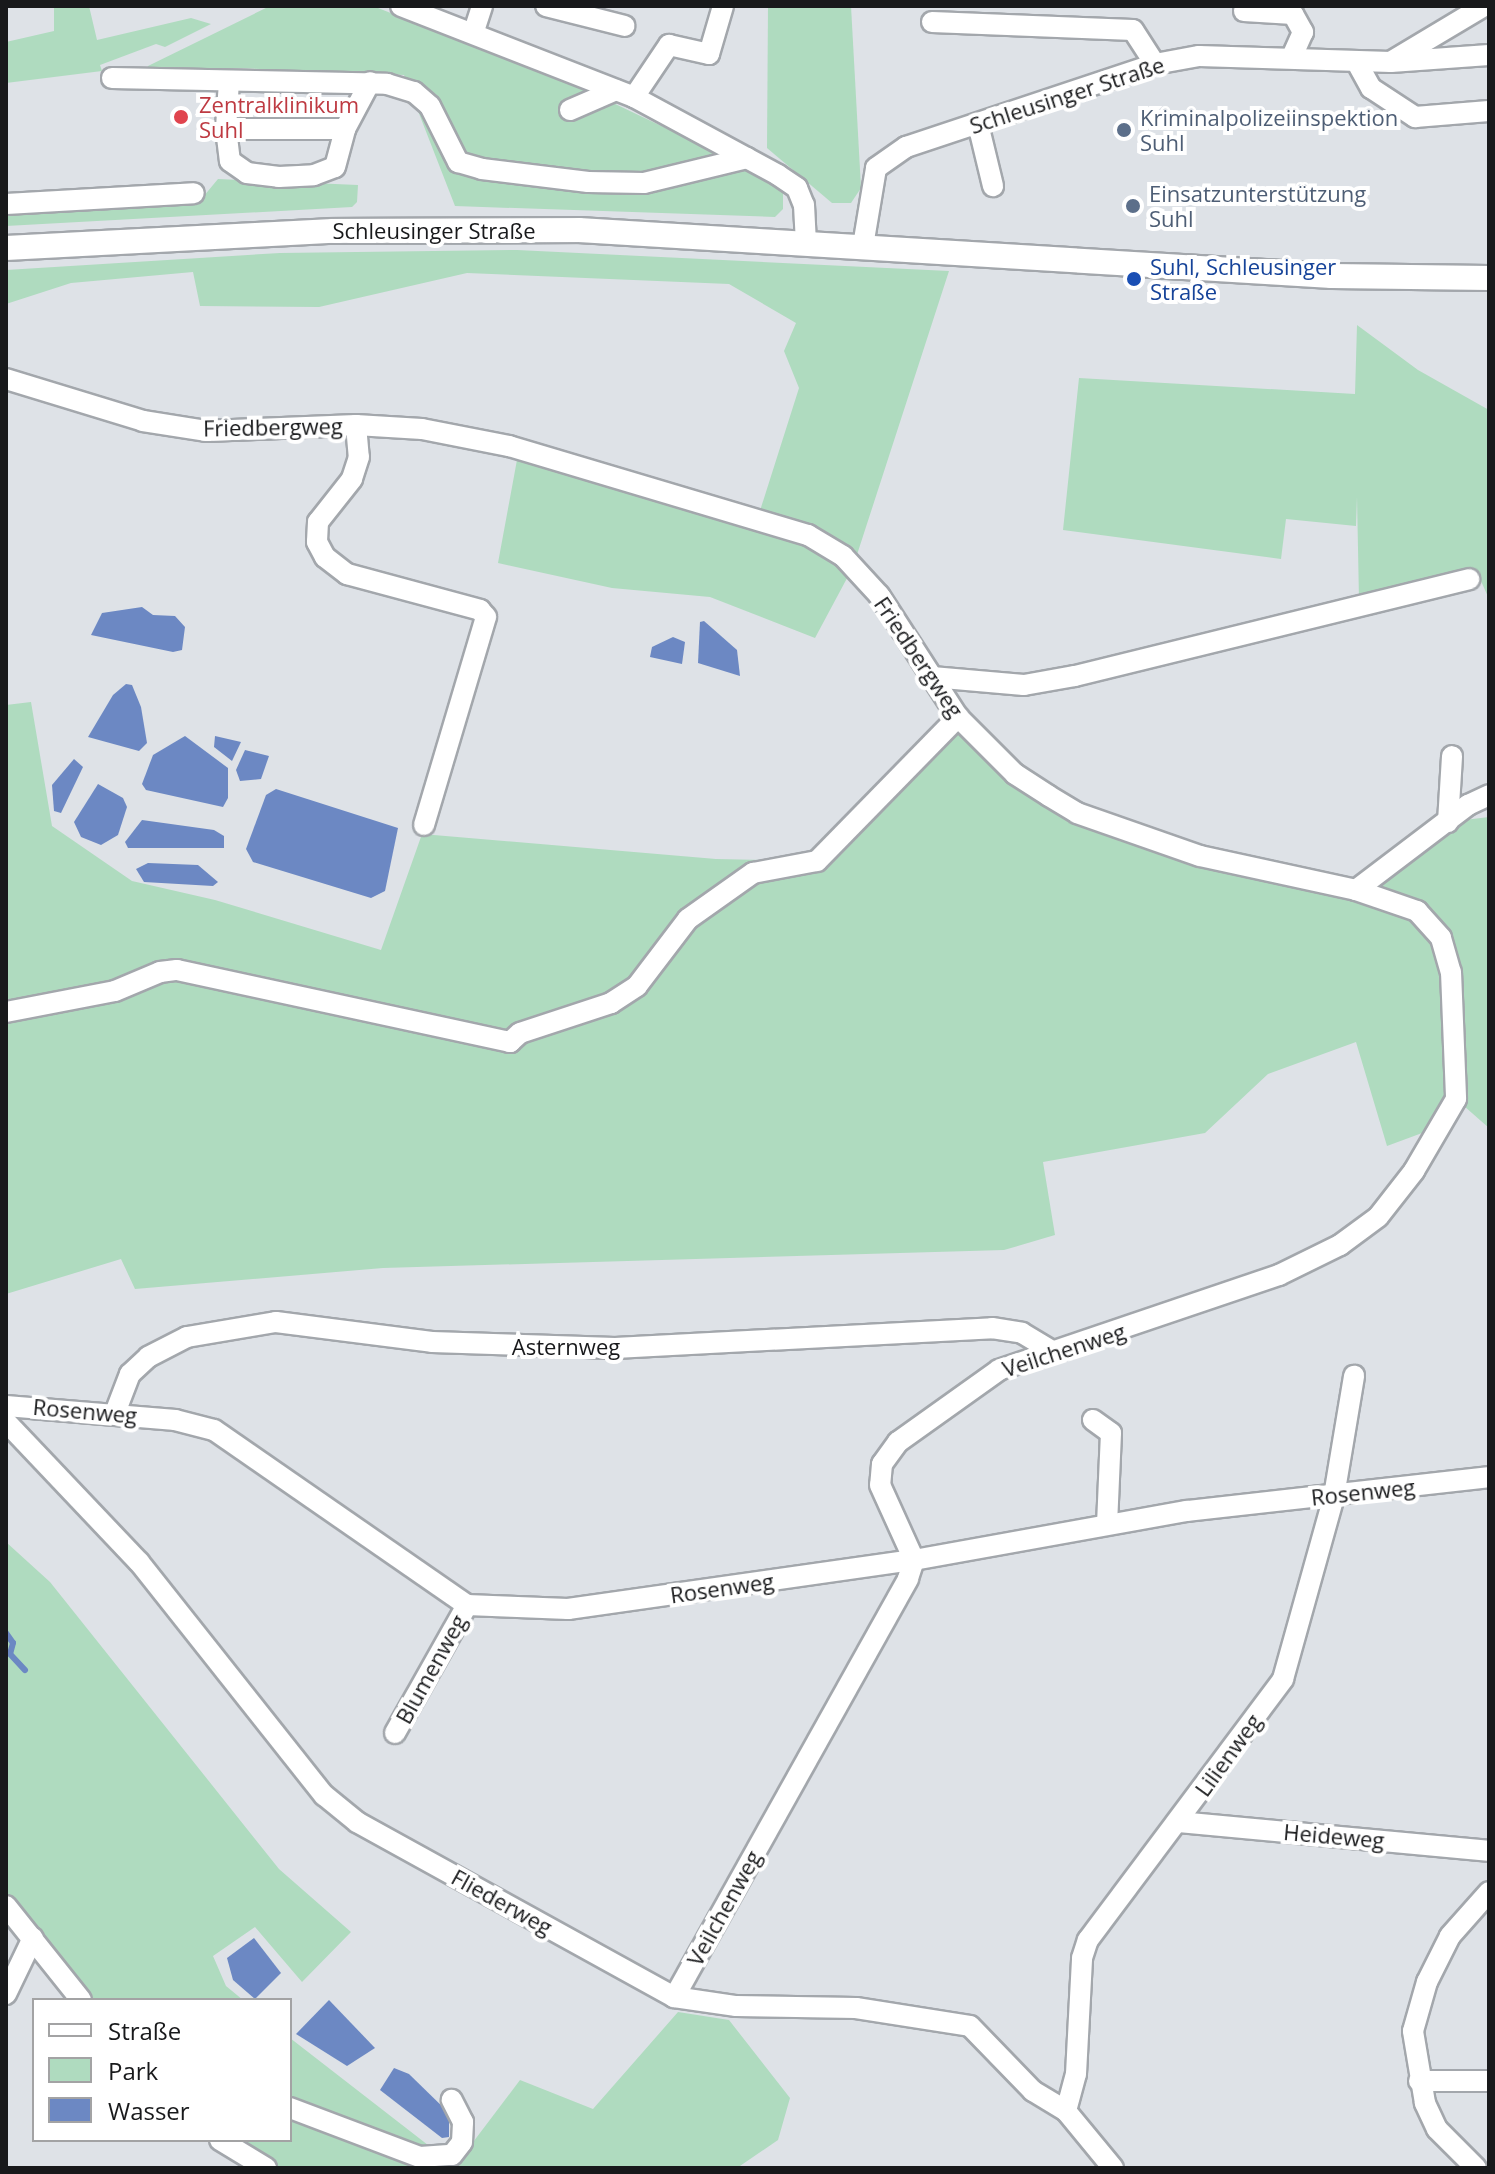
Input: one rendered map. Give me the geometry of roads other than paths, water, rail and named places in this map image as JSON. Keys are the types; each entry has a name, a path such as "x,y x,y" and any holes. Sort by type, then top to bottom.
{"main road":[{"name":"Schleusinger Straße","path":"6,248 460,228 806,241 1332,276 1489,278"}],"street":[{"path":"401,6 474,31 625,94 747,158 797,188 804,205 806,241"},
{"path":"474,31 482,6"},
{"path":"546,6 625,26"},
{"path":"570,110 625,94 669,45 709,54 723,6"},
{"path":"1391,62 1484,6"},
{"path":"1244,11 1293,14 1303,32 1292,57"},
{"path":"932,22 1133,30 1155,64"},
{"name":"Schleusinger Straße","path":"863,246 876,168 906,147 1155,64 1199,56 1391,62 1489,55"},
{"path":"1356,61 1371,88 1415,117 1489,111"},
{"path":"112,78 370,82 414,92 430,106 458,162 482,169 588,182 644,183 747,158"},
{"path":"229,81 226,129 230,161 247,173 279,177 314,175 335,167 345,129 370,82"},
{"path":"978,124 993,186"},
{"path":"226,129 345,129"},
{"path":"6,204 194,193"},
{"name":"Friedbergweg","path":"6,379 143,421 207,431 356,425 422,429 509,446 808,535 843,556 879,595 958,717 1015,774 1077,813 1200,856 1356,890 1417,911 1441,938 1451,972 1456,1099"},
{"name":"Friedbergweg","path":"356,425 359,457 352,479 318,522 317,542 325,557 347,574 480,610 486,617 424,825"},
{"path":"932,677 1024,685 1075,676 1469,579"},
{"path":"6,1012 115,991 160,972 177,970 510,1042 520,1033 611,1003 637,986 688,919 753,873 817,861 958,717"},
{"path":"1448,822 1452,756"},
{"path":"1356,890 1489,795"},
{"name":"Veilchenweg","path":"674,1997 908,1579 914,1560 880,1485 882,1464 898,1442 999,1370 1156,1321 1279,1275 1340,1245 1378,1217 1414,1171 1456,1099"},
{"name":"Asternweg","path":"115,1413 130,1374 148,1357 187,1337 276,1322 432,1342 615,1348 992,1328 1022,1333 1052,1351"},
{"name":"Lilienweg","path":"1066,2111 1076,2074 1082,1958 1088,1940 1283,1679 1334,1496 1354,1376"},
{"name":"Rosenweg","path":"6,1406 115,1413 214,1430 467,1605 568,1609 914,1560 1107,1524 1489,1477"},
{"path":"1093,1420 1111,1433 1107,1524"},
{"name":"Fliederweg","path":"6,1422 139,1562 324,1795 357,1822 674,1997 736,2006 856,2008 947,2019 970,2026 1033,2091 1066,2111 1113,2168"},
{"name":"Blumenweg","path":"395,1733 467,1605"},
{"name":"Heideweg","path":"1178,1822 1489,1851"},
{"path":"1476,2168 1437,2129 1419,2081 1413,2031 1427,1982 1450,1936 1489,1892"},
{"path":"6,1906 79,1998"},
{"path":"6,1994 33,1938"},
{"path":"1419,2081 1489,2081"},
{"path":"292,2109 420,2157 452,2155 462,2142 463,2122 452,2100"},
{"path":"223,2142 266,2168"}],"water":[{"path":"142,607 153,615 175,616 185,627 182,650 173,652 91,635 102,613"},
{"path":"704,621 737,650 740,676 698,663 700,622"},
{"path":"673,637 685,642 682,664 650,657 652,647"},
{"path":"126,684 132,685 141,707 147,743 139,751 88,737 113,695"},
{"path":"185,736 228,768 228,798 223,807 146,790 142,784 153,755"},
{"path":"215,736 241,742 232,761 214,747"},
{"path":"245,750 269,756 261,779 240,781 236,770"},
{"path":"74,759 83,767 61,813 54,811 52,785"},
{"path":"98,784 123,798 127,807 118,835 101,845 81,837 74,822"},
{"path":"276,789 398,828 385,891 371,898 253,862 246,849 266,795"},
{"path":"142,820 214,830 224,836 224,848 128,848 125,842"},
{"path":"148,863 198,865 218,882 213,886 144,882 136,869"},
{"path":"254,1938 281,1973 254,1998 233,1980 227,1958"},
{"path":"329,2000 375,2048 347,2066 296,2034"},
{"path":"394,2068 409,2074 449,2113 449,2137 442,2138 380,2090"}],"waterway":[{"path":"6,1633 13,1643 10,1654 25,1670"}],"place":[{"name":"Zentralklinikum Suhl","path":"181,117"},
{"name":"Kriminalpolizeiinspektion Suhl","path":"1124,130"},
{"name":"Einsatzunterstützung Suhl","path":"1133,206"},
{"name":"Suhl, Schleusinger Straße","path":"1134,279"}]}
